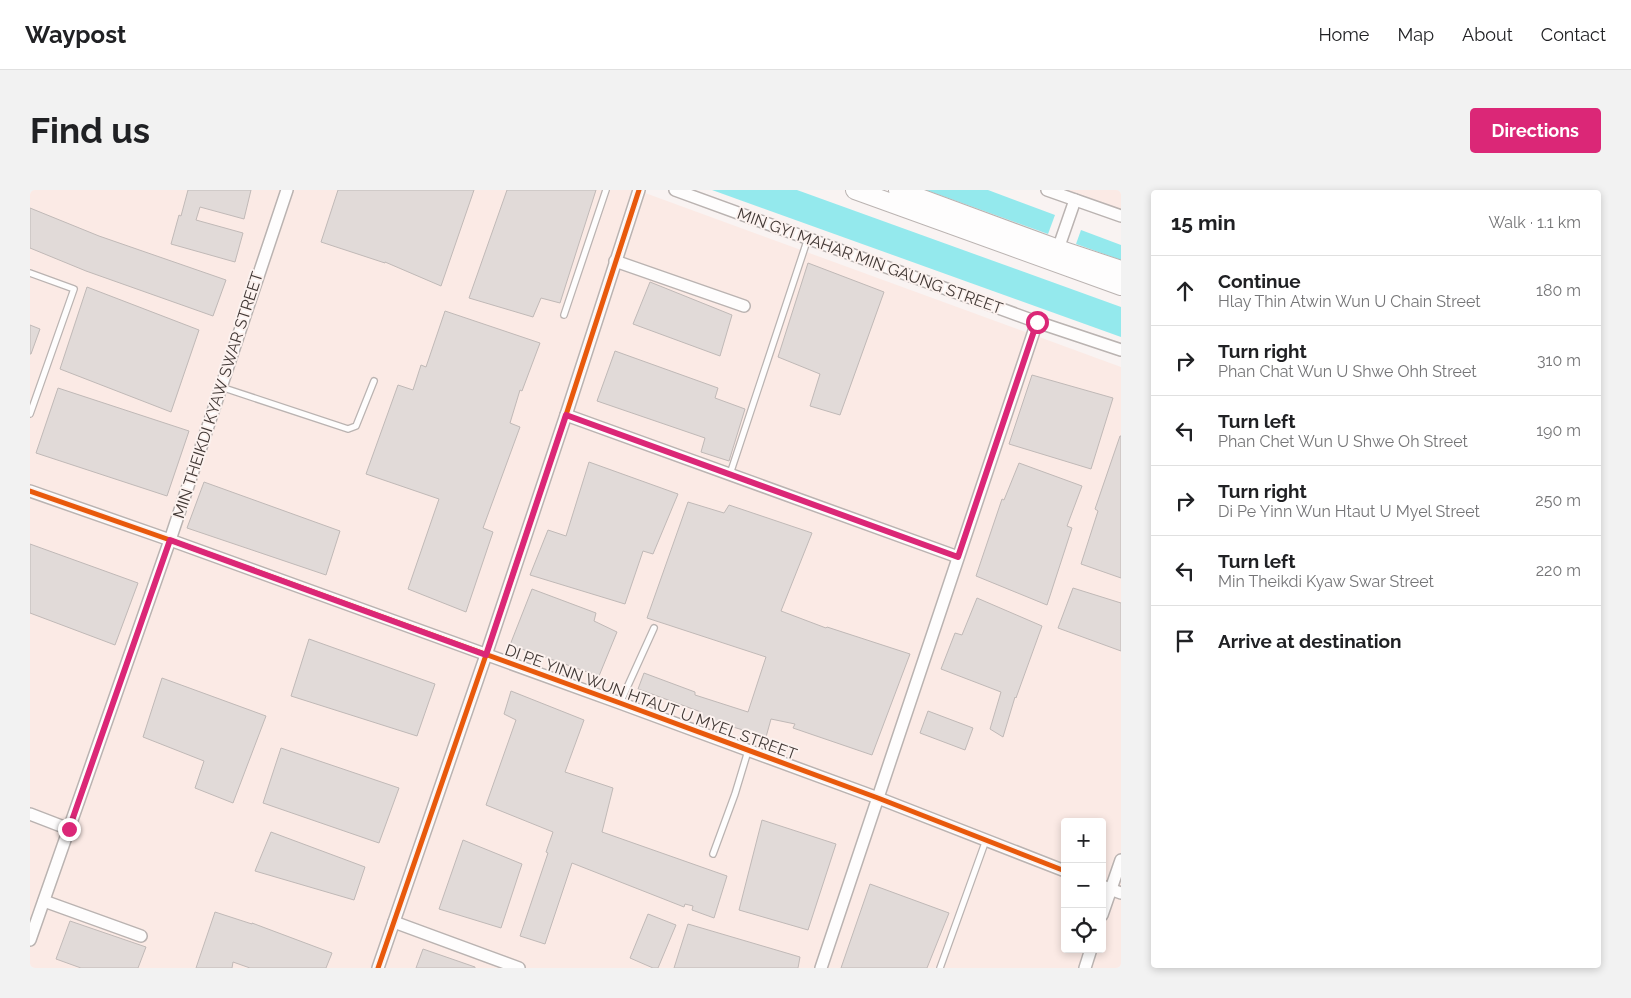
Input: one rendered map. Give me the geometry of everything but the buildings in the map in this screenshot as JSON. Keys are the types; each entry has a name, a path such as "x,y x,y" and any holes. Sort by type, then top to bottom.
{"main road":[{"path":"856,190 1121,286"},
{"path":"898,190 1058,249 1121,270"}],"street":[{"name":"MIN THEIKDI KYAW SWAR STREET","path":"30,940 170,540 287,190"},
{"path":"378,968 486,655 639,190"},
{"name":"MIN GYI MAHAR MIN GAUNG STREET","path":"675,190 1037,322 1121,350"},
{"path":"1047,190 1076,198 1121,216"},
{"path":"1058,249 1076,198"},
{"path":"616,261 744,306"},
{"path":"821,968 1037,322"},
{"path":"566,415 958,557"},
{"name":"DI PE YINN WUN HTAUT U MYEL STREET","path":"30,491 620,703 878,798 1061,869"},
{"path":"30,814 69,829"},
{"path":"1105,908 1121,860"},
{"path":"44,901 142,936"},
{"path":"394,922 519,968"},
{"path":"1085,968 1090,953"}],"lane":[{"path":"564,314 606,190"},
{"path":"730,474 808,238"},
{"path":"30,273 74,289 30,414"},
{"path":"221,388 348,429 356,426 374,381"},
{"path":"620,703 654,628"},
{"path":"713,854 735,794 748,751"},
{"path":"940,968 986,840"}],"shaded area":[{"path":"30,190 637,190 1121,367 1121,968 30,968"},
{"path":"1062,190 1121,190 1121,211"}],"water":[{"path":"712,190 797,190 1121,307 1121,337"},
{"path":"926,190 988,190 1055,215 1048,234"},
{"path":"1081,230 1121,245 1121,260 1076,244"}],"cycle path":[{"path":"378,968 486,655 639,190"},
{"path":"30,491 620,703 878,798 1061,869"}],"route":[{"path":"69,829 170,540 486,655 566,415 958,557 1037,322"}]}
